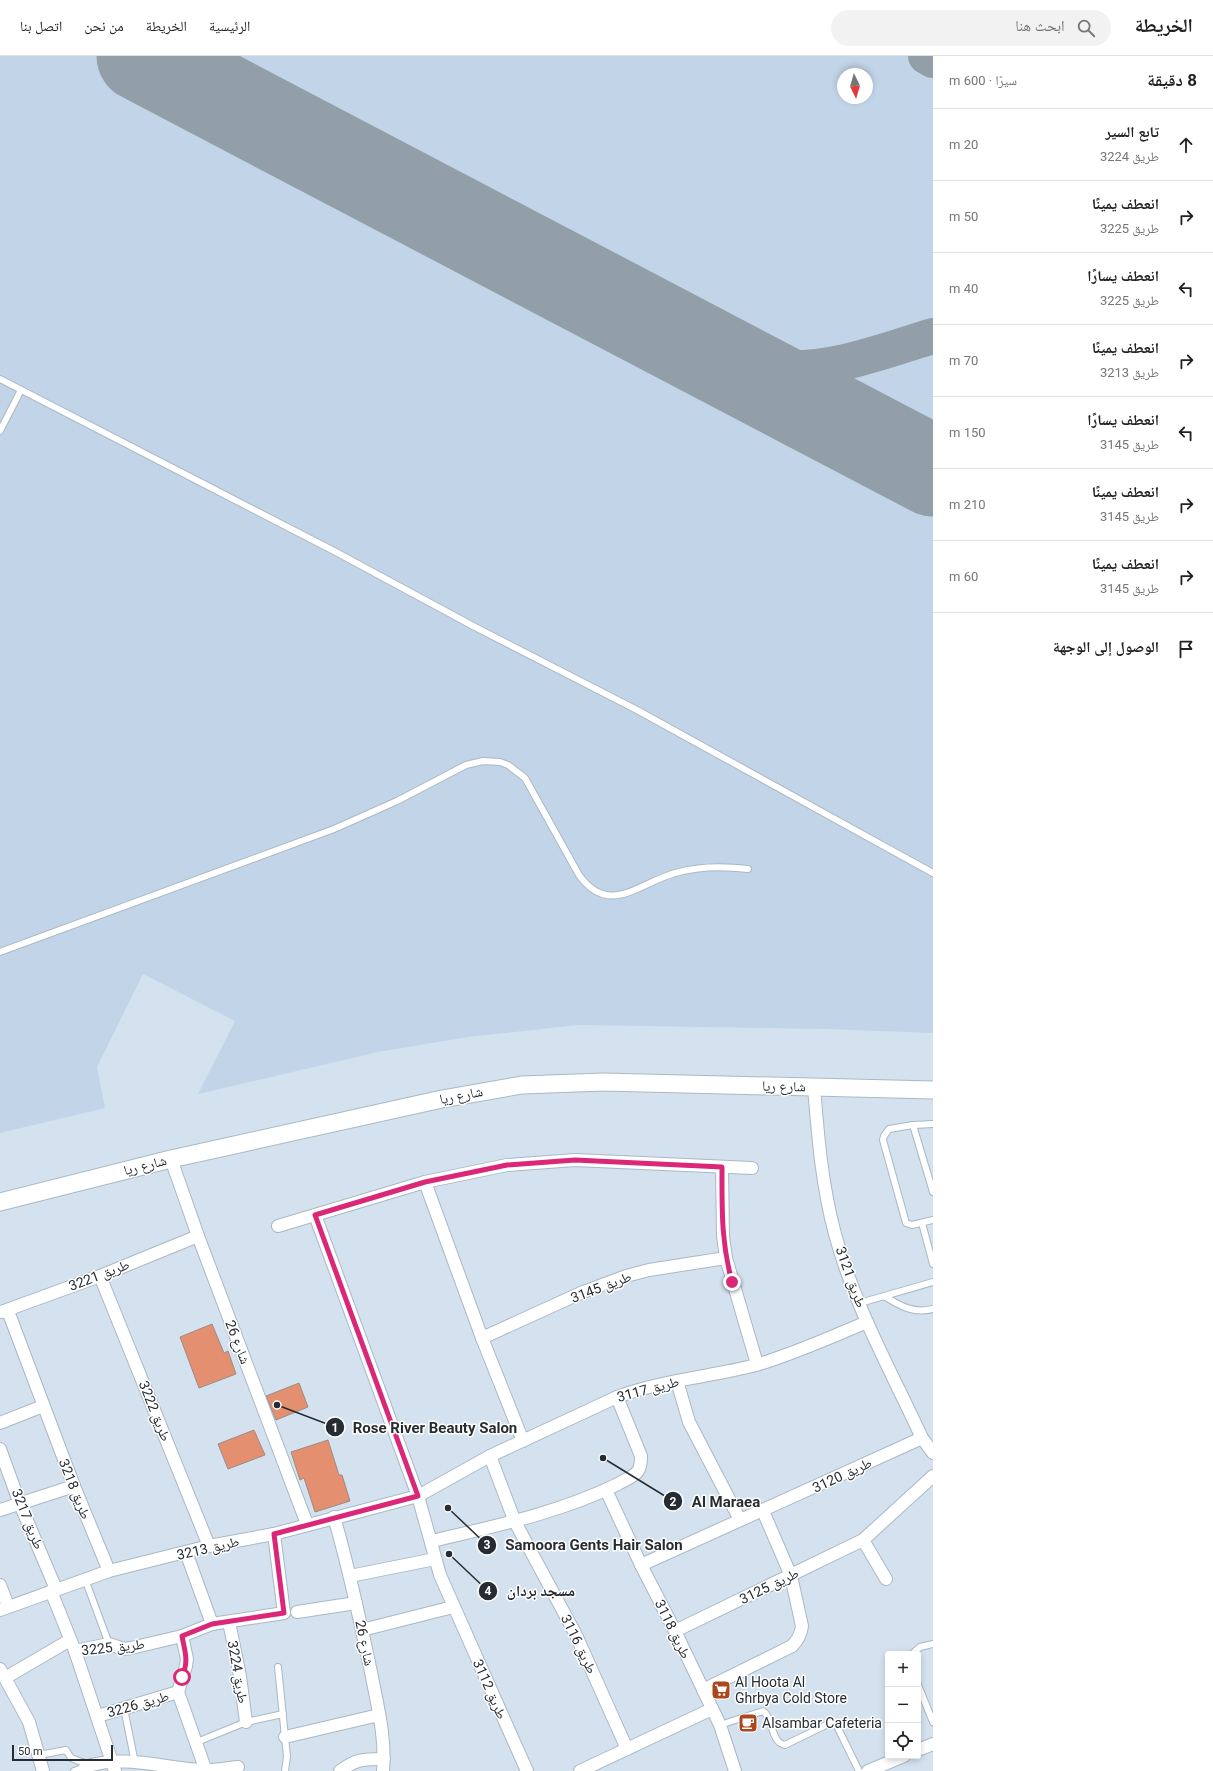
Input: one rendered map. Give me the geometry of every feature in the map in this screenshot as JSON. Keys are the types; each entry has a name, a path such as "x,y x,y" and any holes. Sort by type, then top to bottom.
{"main road":[{"name":"شارع ريا","path":"0,1202 171,1159 442,1098 522,1085 603,1082 933,1090"}],"street":[{"name":"طريق 3121","path":"814,1087 818,1146 825,1191 835,1235 867,1322 922,1438 933,1453"},
{"name":"شارع 26","path":"171,1159 198,1236 308,1524"},
{"path":"278,1226 425,1182 507,1165 541,1161 575,1160 752,1168"},
{"path":"722,1167 723,1236 726,1258 757,1364"},
{"path":"425,1182 482,1338 523,1441"},
{"path":"315,1215 418,1496 432,1541 515,1522 543,1513 606,1490 632,1476 638,1471 641,1464 641,1456 617,1397"},
{"name":"طريق 3221","path":"4,1312 100,1276 198,1236"},
{"name":"طريق 3145","path":"482,1338 583,1292 626,1276 649,1270 726,1258"},
{"name":"طريق 3222","path":"100,1276 209,1546"},
{"name":"طريق 3218","path":"4,1312 109,1571"},
{"name":"طريق 3117","path":"418,1496 490,1456 617,1397 638,1389 729,1372 757,1364 785,1355 867,1322"},
{"path":"676,1381 689,1422 740,1520"},
{"path":"1,1419 43,1406"},
{"name":"طريق 3120","path":"641,1565 922,1438"},
{"name":"طريق 3217","path":"0,1449 54,1590 98,1716 113,1766"},
{"name":"طريق 3116","path":"490,1456 515,1522 576,1635 627,1749"},
{"name":"طريق 3125","path":"675,1631 864,1540 933,1476"},
{"path":"0,1510 74,1486"},
{"name":"طريق 3118","path":"606,1490 641,1565 675,1631 720,1725 735,1771"},
{"name":"طريق 3213","path":"4,1608 109,1571 209,1546 274,1534 418,1496"},
{"path":"703,1690 792,1646 801,1634 802,1626 791,1576 763,1511"},
{"name":"شارع 26","path":"334,1517 350,1576 379,1716 384,1744 383,1765"},
{"name":"طريق 3225","path":"72,1645 109,1644 124,1648 131,1648 182,1636 212,1624 284,1613 274,1534"},
{"path":"864,1540 886,1579"},
{"name":"طريق 3112","path":"432,1541 435,1559 453,1606 527,1771"},
{"path":"186,1552 212,1624"},
{"path":"350,1576 435,1559"},
{"path":"0,1585 4,1608"},
{"path":"297,1612 356,1603"},
{"path":"362,1630 453,1606"},
{"name":"طريق 3224","path":"229,1622 240,1676 246,1722"},
{"path":"182,1636 187,1659 178,1692 197,1742 201,1771"},
{"path":"43,1771 29,1722 2,1673 72,1645"},
{"name":"طريق 3226","path":"98,1716 178,1692"},
{"path":"580,1771 712,1709"},
{"path":"285,1737 379,1716"},
{"path":"921,1749 933,1744"},
{"path":"340,1771 355,1760 363,1759 383,1765"},
{"path":"868,1771 897,1759"},
{"path":"84,1769 135,1763 201,1771 238,1767"}],"lane":[{"path":"0,378 334,551 475,627 637,710 933,873"},
{"path":"0,431 21,390"},
{"path":"0,952 334,829 397,801 466,765 483,761 500,762 508,765 525,778 579,875 585,883 602,894 622,896 632,893 657,879 693,869 730,867 748,869"},
{"path":"933,1124 889,1129 884,1136 906,1223 912,1225 933,1220"},
{"path":"913,1126 933,1192"},
{"path":"922,1223 933,1264"},
{"path":"860,1303 933,1282"},
{"path":"884,1296 906,1309 924,1312 933,1309"},
{"path":"85,1579 109,1644"},
{"path":"915,1651 920,1647 933,1644"},
{"path":"278,1667 287,1757 284,1771"},
{"path":"919,1687 933,1722"},
{"path":"124,1708 135,1763"},
{"path":"720,1725 763,1712 767,1715 777,1741 785,1745 830,1723 836,1724 859,1771"},
{"name":"طريق 3224","path":"197,1742 246,1722 283,1714"},
{"path":"39,1755 66,1750 71,1758 84,1769"}],"shaded area":[{"path":"0,56 933,56 933,1033 827,1029 579,1025 468,1037 378,1052 198,1094 235,1021 143,974 97,1067 105,1108 0,1133"}],"building":[{"path":"212,1324 224,1353 228,1351 236,1374 199,1388 180,1337"},
{"path":"299,1383 308,1407 276,1420 266,1396"},
{"path":"254,1430 265,1455 228,1469 218,1444"},
{"path":"328,1440 339,1475 342,1475 350,1501 315,1512 304,1478 300,1480 291,1452"}],"taxiway":[{"path":"926,56 933,60"},
{"path":"711,355 763,366 801,368 858,359 933,336"}],"runway":[{"path":"142,56 933,471"}],"place":[{"name":"Rose River Beauty Salon","path":"277,1405"},
{"name":"Al Maraea","path":"603,1458"},
{"name":"Samoora Gents Hair Salon","path":"448,1508"},
{"name":"مسجد بردان","path":"449,1554"},
{"name":"Al Hoota Al Ghrbya Cold Store","path":"721,1690"},
{"name":"Alsambar Cafeteria","path":"748,1723"}],"route":[{"path":"182,1677 187,1659 182,1636 212,1624 284,1613 274,1534 418,1496 315,1215 447,1176 507,1165 541,1161 575,1160 722,1167 723,1236 726,1258 732,1282"}]}
